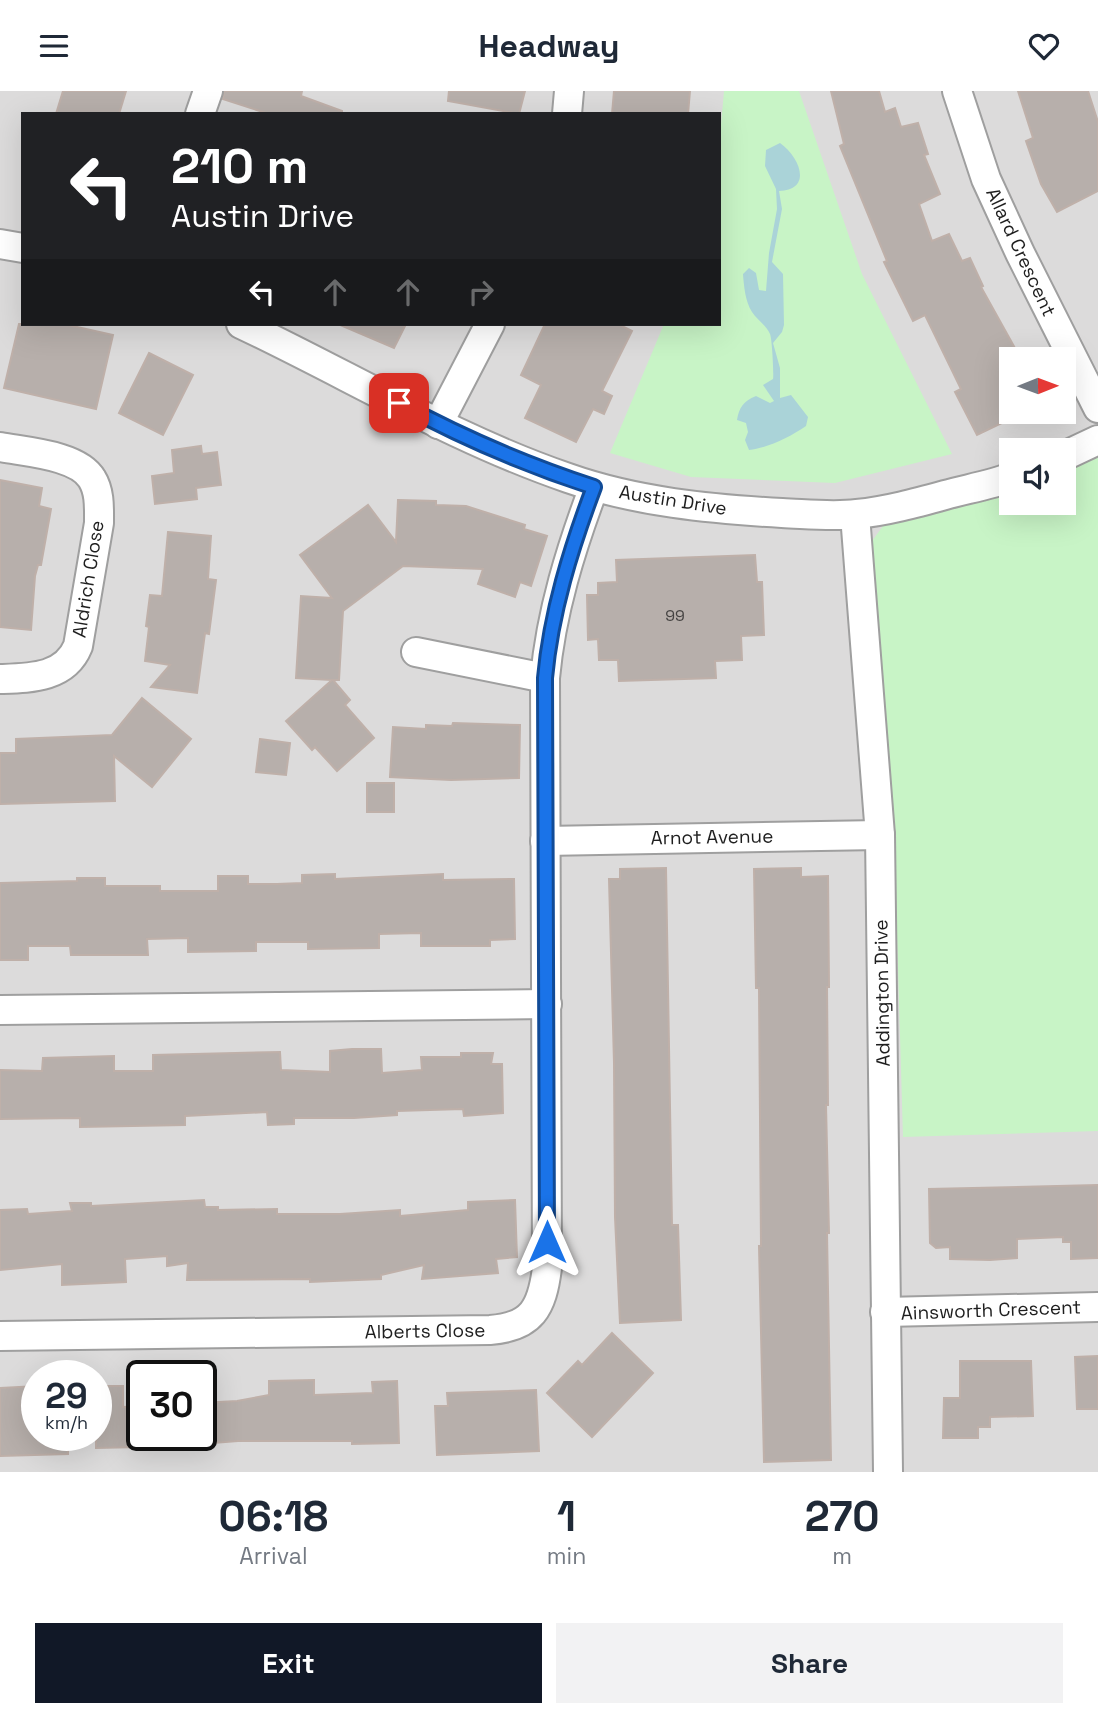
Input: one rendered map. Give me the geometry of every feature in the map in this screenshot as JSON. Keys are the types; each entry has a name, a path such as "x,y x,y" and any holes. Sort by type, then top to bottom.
{"street":[{"path":"201,112 208,91"},
{"path":"567,112 569,91"},
{"name":"Allard Crescent","path":"957,91 986,179 1030,275 1098,408"},
{"path":"0,244 21,248"},
{"name":"Austin Drive","path":"245,326 380,392 438,424 514,457 594,487 717,508 855,515 999,480"},
{"path":"438,424 489,326"},
{"path":"1076,450 1098,440"},
{"name":"Aldrich Close","path":"0,447 66,460 84,469 93,480 99,505 99,523 74,657 52,673 0,679"},
{"name":"Alberts Close","path":"0,1336 490,1330 520,1324 531,1316 540,1303 547,1268 545,678 548,648 563,585 594,487"},
{"name":"Addington Drive","path":"855,515 880,835 888,1472"},
{"path":"416,652 545,678"},
{"name":"Arnot Avenue","path":"545,841 880,835"},
{"path":"0,1010 547,1004"},
{"name":"Ainsworth Crescent","path":"885,1312 1098,1307"}],"shaded area":[{"path":"0,91 1098,91 1098,1472 0,1472"}],"green space":[{"path":"724,91 799,91 862,274 952,454 835,483 691,477 610,453 663,326 721,326 721,125"},
{"path":"1098,431 1098,1131 903,1137 895,866 872,541 883,526 999,476 999,515 1076,515 1076,443"}],"water":[{"path":"780,143 793,156 800,179 790,189 779,191 782,209 772,262 783,274 784,325 773,343 780,368 780,398 791,395 808,417 806,426 793,434 749,450 745,440 748,432 746,423 737,420 740,408 756,396 770,403 774,401 763,385 773,379 773,364 770,334 750,308 743,274 749,268 756,273 759,290 766,291 777,209 776,189 765,166 766,150"}],"building":[{"path":"63,91 126,91 120,112 57,112"},
{"path":"224,91 302,91 301,96 342,112 263,112 223,99"},
{"path":"449,91 525,91 520,112 448,101"},
{"path":"614,91 690,91 688,112 612,112"},
{"path":"831,91 879,91 885,112 895,108 901,127 918,123 928,154 924,155 940,194 919,204 932,241 949,234 962,261 970,258 983,286 981,287 1014,347 999,347 1000,424 977,435 955,392 961,389 925,315 913,321 884,262 887,261 840,146 844,144"},
{"path":"1018,91 1088,91 1098,122 1098,191 1057,212 1041,184 1026,141 1033,138"},
{"path":"19,324 73,326 113,335 96,409 4,388"},
{"path":"343,326 405,326 394,348"},
{"path":"544,326 622,326 632,331 602,391 612,396 604,414 593,409 576,442 525,418 541,385 521,375"},
{"path":"149,353 193,375 163,435 119,413"},
{"path":"201,446 202,454 217,452 221,485 196,488 197,499 155,504 152,476 174,473 172,450"},
{"path":"0,480 42,488 39,506 51,509 41,565 38,565 35,576 31,630 0,627"},
{"path":"398,500 436,501 436,505 466,506 525,525 524,529 547,536 531,586 520,582 515,597 478,584 483,569 403,566 343,611 339,680 333,680 350,700 345,705 374,738 337,771 315,747 312,750 286,721 332,680 296,678 301,596 332,598 300,555 368,505 396,542"},
{"path":"168,532 211,536 208,579 216,580 197,693 151,687 170,665 145,661 150,595 162,596"},
{"path":"755,555 757,582 762,582 764,635 741,636 742,660 715,661 716,678 619,681 618,660 599,660 598,639 588,640 587,595 598,595 598,583 617,582 616,560"},
{"path":"142,698 191,739 152,787 114,756 115,801 0,804 0,753 16,753 16,739 112,735"},
{"path":"453,723 520,725 519,778 451,780 390,777 393,727 426,729 426,725 452,726"},
{"path":"260,739 290,743 286,775 256,772"},
{"path":"367,783 394,783 394,812 367,812"},
{"path":"666,868 672,1225 678,1225 681,1320 620,1323 615,1217 609,879 620,879 620,869"},
{"path":"801,868 801,877 828,876 826,1105 831,1460 764,1462 759,1246 759,988 756,988 754,869"},
{"path":"335,874 335,879 443,874 443,880 514,879 515,939 490,940 490,946 421,946 421,933 379,934 379,948 308,949 308,942 256,942 256,951 188,952 188,938 147,939 148,955 71,955 70,946 28,946 28,960 0,960 0,883 105,878 105,886 160,886 160,891 218,891 218,876 248,876 248,884 277,884 302,883 302,875"},
{"path":"381,1049 382,1073 422,1070 421,1057 461,1057 461,1053 493,1053 491,1064 502,1064 503,1113 464,1116 463,1109 397,1111 397,1115 354,1118 294,1118 294,1124 268,1125 267,1112 185,1116 185,1125 80,1127 80,1118 0,1119 0,1070 42,1071 43,1058 114,1056 114,1071 153,1071 153,1055 280,1052 281,1070 330,1072 330,1051"},
{"path":"1098,1185 1098,1258 1071,1259 1071,1242 1063,1242 1063,1237 1017,1239 1017,1258 990,1260 950,1259 950,1247 936,1248 930,1243 929,1189"},
{"path":"204,1200 205,1207 218,1207 218,1210 277,1209 277,1214 340,1214 400,1210 400,1216 468,1210 468,1202 515,1200 517,1257 496,1259 498,1273 422,1279 424,1265 381,1275 381,1279 310,1282 310,1279 187,1280 188,1263 167,1266 167,1256 125,1259 126,1282 62,1285 62,1264 0,1270 0,1210 27,1209 28,1214 72,1211 70,1203 91,1203 91,1206"},
{"path":"612,1333 653,1373 592,1437 547,1393 578,1361 582,1365"},
{"path":"1098,1356 1098,1409 1077,1409 1075,1357"},
{"path":"960,1361 1031,1361 1033,1416 990,1417 990,1427 978,1427 978,1438 943,1438 944,1398 960,1398"},
{"path":"314,1380 314,1395 373,1393 372,1382 397,1381 399,1443 217,1443 217,1402 269,1395 269,1381"},
{"path":"112,1386 123,1386 126,1447 112,1448"},
{"path":"21,1387 21,1451 68,1451 68,1454 0,1456 0,1388"},
{"path":"536,1390 539,1451 437,1455 435,1406 448,1406 447,1393"}],"route":[{"path":"399,403 438,424 514,457 594,487 583,515 554,618 545,678 543,747 547,1242"}]}
